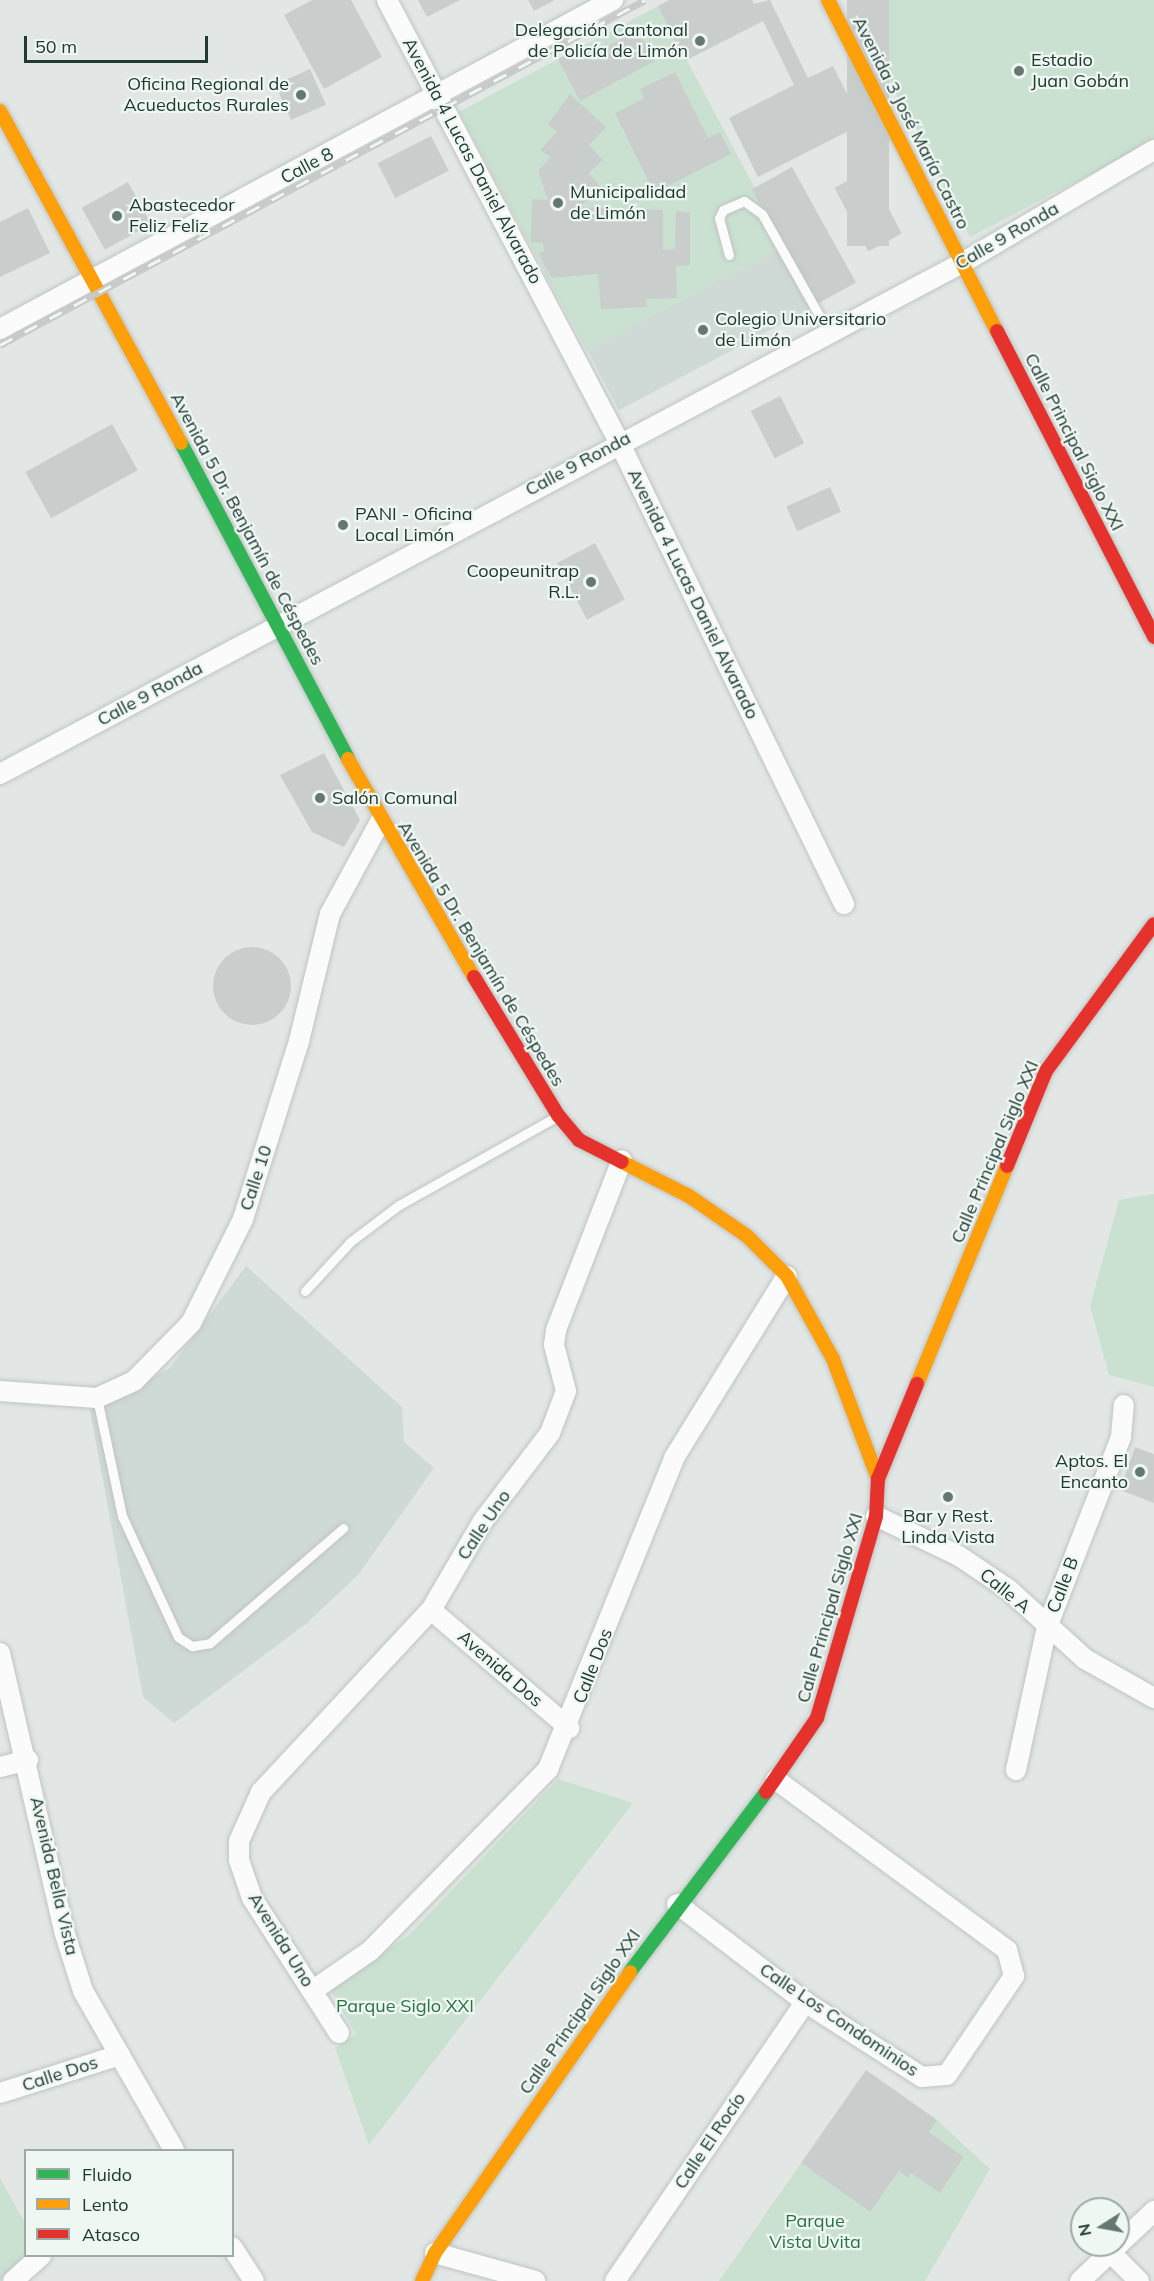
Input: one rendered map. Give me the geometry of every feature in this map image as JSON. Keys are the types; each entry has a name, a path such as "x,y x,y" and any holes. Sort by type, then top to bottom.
{"street":[{"name":"Avenida 4 Lucas Daniel Alvarado","path":"387,0 619,442 844,904"},
{"name":"Calle 8","path":"0,329 439,96 613,0"},
{"name":"Avenida 3 José María Castro","path":"828,0 962,263"},
{"name":"Avenida 5 Dr. Benjamín de Céspedes","path":"0,111 91,282 281,624 380,822 558,1115 579,1140 689,1196 747,1236 787,1276 833,1359 878,1479"},
{"name":"Calle 9 Ronda","path":"0,774 619,442 962,263 1154,150"},
{"name":"Calle Principal Siglo XXI","path":"962,263 1154,637"},
{"name":"Calle 10","path":"0,1392 98,1398 134,1381 190,1323 213,1284 243,1219 292,1064 330,914 380,822"},
{"name":"Calle Principal Siglo XXI","path":"422,2281 435,2253 677,1904 777,1780 818,1718 876,1516 878,1479 1046,1071 1149,938 1154,924"},
{"name":"Calle Uno","path":"239,1842 261,1792 431,1610 483,1521 550,1433 566,1391 554,1345 555,1329 622,1160"},
{"name":"Calle Dos","path":"312,1990 386,1934 548,1769 569,1728 674,1458 787,1276"},
{"name":"Calle B","path":"1016,1770 1047,1626 1121,1437 1124,1405"},
{"name":"Calle A","path":"876,1516 959,1556 1008,1589 1085,1659 1154,1698"},
{"name":"Avenida Dos","path":"431,1610 569,1728"},
{"name":"Avenida Bella Vista","path":"0,1653 28,1760 64,1931 83,1991 173,2149"},
{"path":"0,1767 28,1760"},
{"name":"Calle Los Condominios","path":"677,1904 805,2002 922,2077 935,2079 947,2075 1014,1977 1013,1964 1000,1941 777,1780"},
{"name":"Avenida Uno","path":"239,1842 239,1860 252,1898 339,2033"},
{"name":"Calle El Rocío","path":"615,2281 805,2002"},
{"name":"Calle Dos","path":"0,2093 120,2055"},
{"path":"1130,2233 1154,2211"},
{"path":"234,2250 254,2281"},
{"path":"435,2253 535,2281"},
{"path":"13,2281 40,2257"},
{"path":"1080,2281 1105,2257"},
{"path":"1122,2257 1139,2281"}],"lane":[{"path":"729,255 719,218 723,210 744,201 762,214 829,333"},
{"path":"305,1292 351,1242 399,1205 558,1115"},
{"path":"98,1398 122,1516 178,1637 192,1646 210,1643 343,1528"}],"shaded area":[{"name":"Colegio Universitario de Limón","path":"785,245 817,305 619,410 587,350"},
{"path":"246,1266 402,1407 404,1442 434,1468 358,1575 307,1623 174,1723 143,1697 90,1410 170,1368"}],"green space":[{"name":"Estadio Juan Gobán","path":"847,0 1154,0 1154,141 970,237"},
{"path":"658,6 785,245 587,351 459,112"},
{"path":"1154,1194 1154,1387 1109,1375 1090,1306 1119,1200"},
{"name":"Parque Siglo XXI","path":"558,1779 633,1803 369,2145 335,2048 356,2034 330,1989 409,1935"},
{"name":"Parque Vista Uvita","path":"937,2120 990,2169 925,2281 719,2281 801,2163 870,2212 899,2171 908,2178 911,2173 940,2192 964,2157 929,2132"},
{"path":"0,2178 24,2221 24,2257 26,2257 0,2281"}],"building":[{"path":"312,0 351,0 382,57 324,89 284,15"},
{"path":"418,0 460,0 427,17"},
{"path":"528,0 555,0 534,11"},
{"path":"669,0 752,0 754,4 770,0 808,78 833,66 862,124 758,177 729,118 794,85 763,21 685,61 658,6"},
{"path":"847,0 889,0 889,246 847,246"},
{"path":"638,30 655,61 580,101 558,59 581,47 587,57"},
{"name":"Oficina Regional de Acueductos Rurales","path":"310,69 326,105 291,120 275,84"},
{"name":"Municipalidad de Limón","path":"675,72 708,138 720,132 731,154 654,193 615,113 644,99 640,89"},
{"name":"Municipalidad de Limón","path":"570,94 606,127 589,145 603,160 589,173 602,189 579,207 663,210 663,250 675,249 676,211 690,212 690,265 676,266 677,298 646,299 647,307 601,309 598,274 552,278 538,253 544,252 543,243 531,242 532,199 548,200 538,171 551,157 540,150 557,132 548,124"},
{"path":"431,136 449,171 395,198 378,163"},
{"path":"792,167 856,282 816,305 752,189"},
{"path":"868,170 902,234 868,251 834,188"},
{"name":"Abastecedor Feliz Feliz","path":"128,182 151,224 105,250 82,208"},
{"path":"28,208 50,253 0,277 0,222"},
{"path":"780,396 804,443 775,458 751,411"},
{"path":"112,424 138,470 51,518 25,472"},
{"path":"830,487 841,512 797,531 786,507"},
{"name":"Coopeunitrap R.L.","path":"595,543 625,600 587,620 557,563"},
{"name":"Salón Comunal","path":"324,753 360,820 344,847 312,832 280,775"},
{"path":"244,947 260,947 274,953 285,964 291,978 291,994 285,1008 274,1019 260,1025 244,1025 230,1019 219,1008 213,994 213,978 219,964 230,953"},
{"name":"Aptos. El Encanto","path":"1135,1447 1154,1454 1154,1503 1120,1490"},
{"path":"866,2070 937,2120 929,2132 964,2157 940,2193 911,2173 908,2178 899,2171 870,2212 801,2163"}],"railway":[{"path":"0,345 645,0"}],"traffic: fast":[{"path":"181,443 348,759"},
{"path":"630,1972 766,1792"}],"traffic: slow":[{"path":"828,0 997,331"},
{"path":"0,111 181,443"},
{"path":"348,759 474,977"},
{"path":"622,1162 689,1196 747,1236 787,1276 833,1359 878,1479"},
{"path":"917,1384 1007,1166"},
{"path":"422,2281 435,2253 630,1972"}],"traffic: jam":[{"path":"997,331 1154,637"},
{"path":"1007,1166 1046,1071 1154,924"},
{"path":"474,977 558,1115 579,1140 622,1162"},
{"path":"766,1792 817,1718 876,1516 878,1479 917,1384"}],"place":[{"name":"Delegación Cantonal de Policía de Limón","path":"700,41"},
{"name":"Estadio Juan Gobán","path":"1019,71"},
{"name":"Oficina Regional de Acueductos Rurales","path":"301,95"},
{"name":"Municipalidad de Limón","path":"558,203"},
{"name":"Abastecedor Feliz Feliz","path":"117,216"},
{"name":"Colegio Universitario de Limón","path":"703,330"},
{"name":"PANI - Oficina Local Limón","path":"343,525"},
{"name":"Coopeunitrap R.L.","path":"591,582"},
{"name":"Salón Comunal","path":"320,798"},
{"name":"Aptos. El Encanto","path":"1140,1472"},
{"name":"Bar y Rest. Linda Vista","path":"948,1497"}]}
